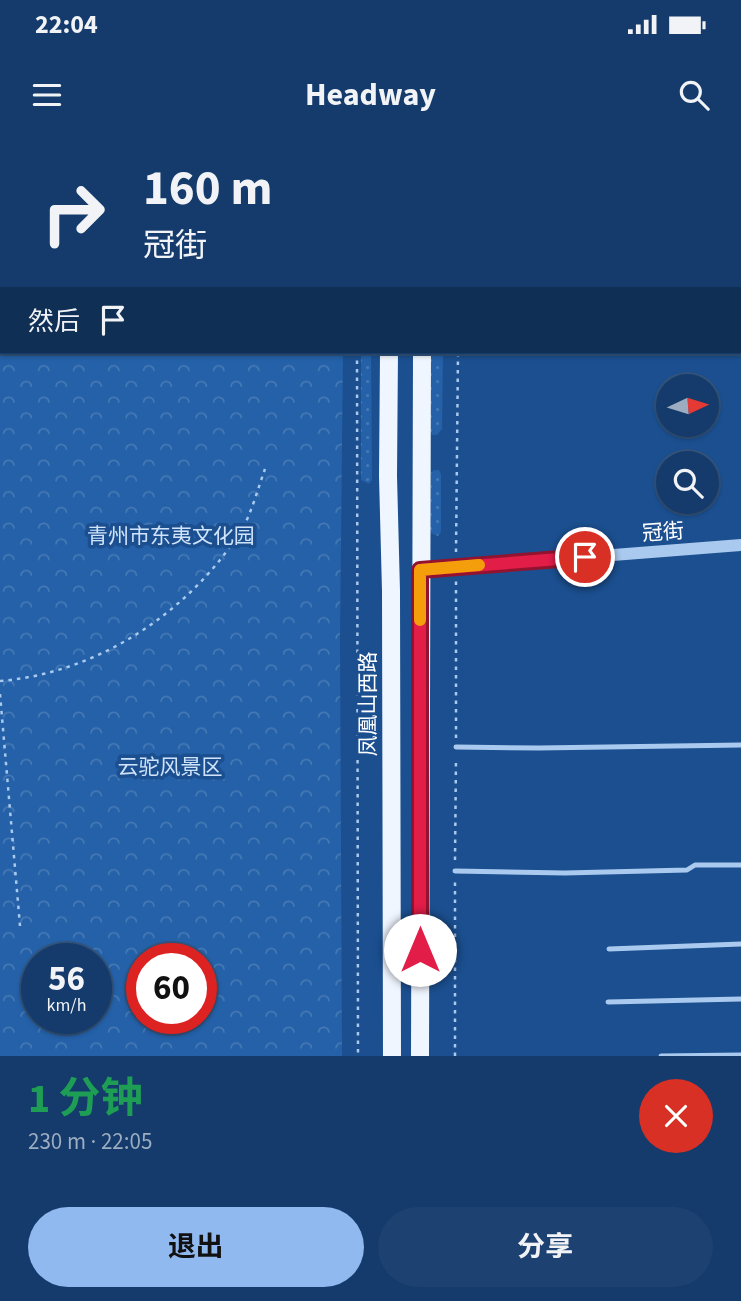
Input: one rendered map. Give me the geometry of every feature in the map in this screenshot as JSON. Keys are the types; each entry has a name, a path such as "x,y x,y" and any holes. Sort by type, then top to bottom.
{"main road":[{"name":"凤凰山西路","path":"389,354 392,1056"},
{"path":"420,1056 422,354"}],"street":[{"name":"冠街","path":"420,570 741,545"}],"lane":[{"path":"456,747 741,746"},
{"path":"455,871 565,873 687,870 695,865 741,865"},
{"path":"609,948 741,944"},
{"path":"608,1003 741,999"},
{"path":"661,1056 741,1055"}],"path":[{"path":"357,354 358,1056"},
{"path":"455,1056 458,354"},
{"path":"0,681 20,679 74,665 125,642 170,611 210,572 243,527 265,469"},
{"path":"0,694 20,926"}],"green space":[{"name":"青州市东夷文化园","path":"0,354 343,354 340,640 342,1056 0,1056"},
{"path":"361,354 371,354 372,480 369,484 361,480"},
{"path":"430,354 443,354 442,429 437,435 432,435"},
{"path":"439,470 441,474 441,532 438,536 430,533 431,473"}],"slow traffic":[{"path":"420,620 420,570 479,565"}],"route":[{"path":"420,950 420,570 585,557"}],"park label":[{"name":"云驼风景区","path":"170,767"}]}
